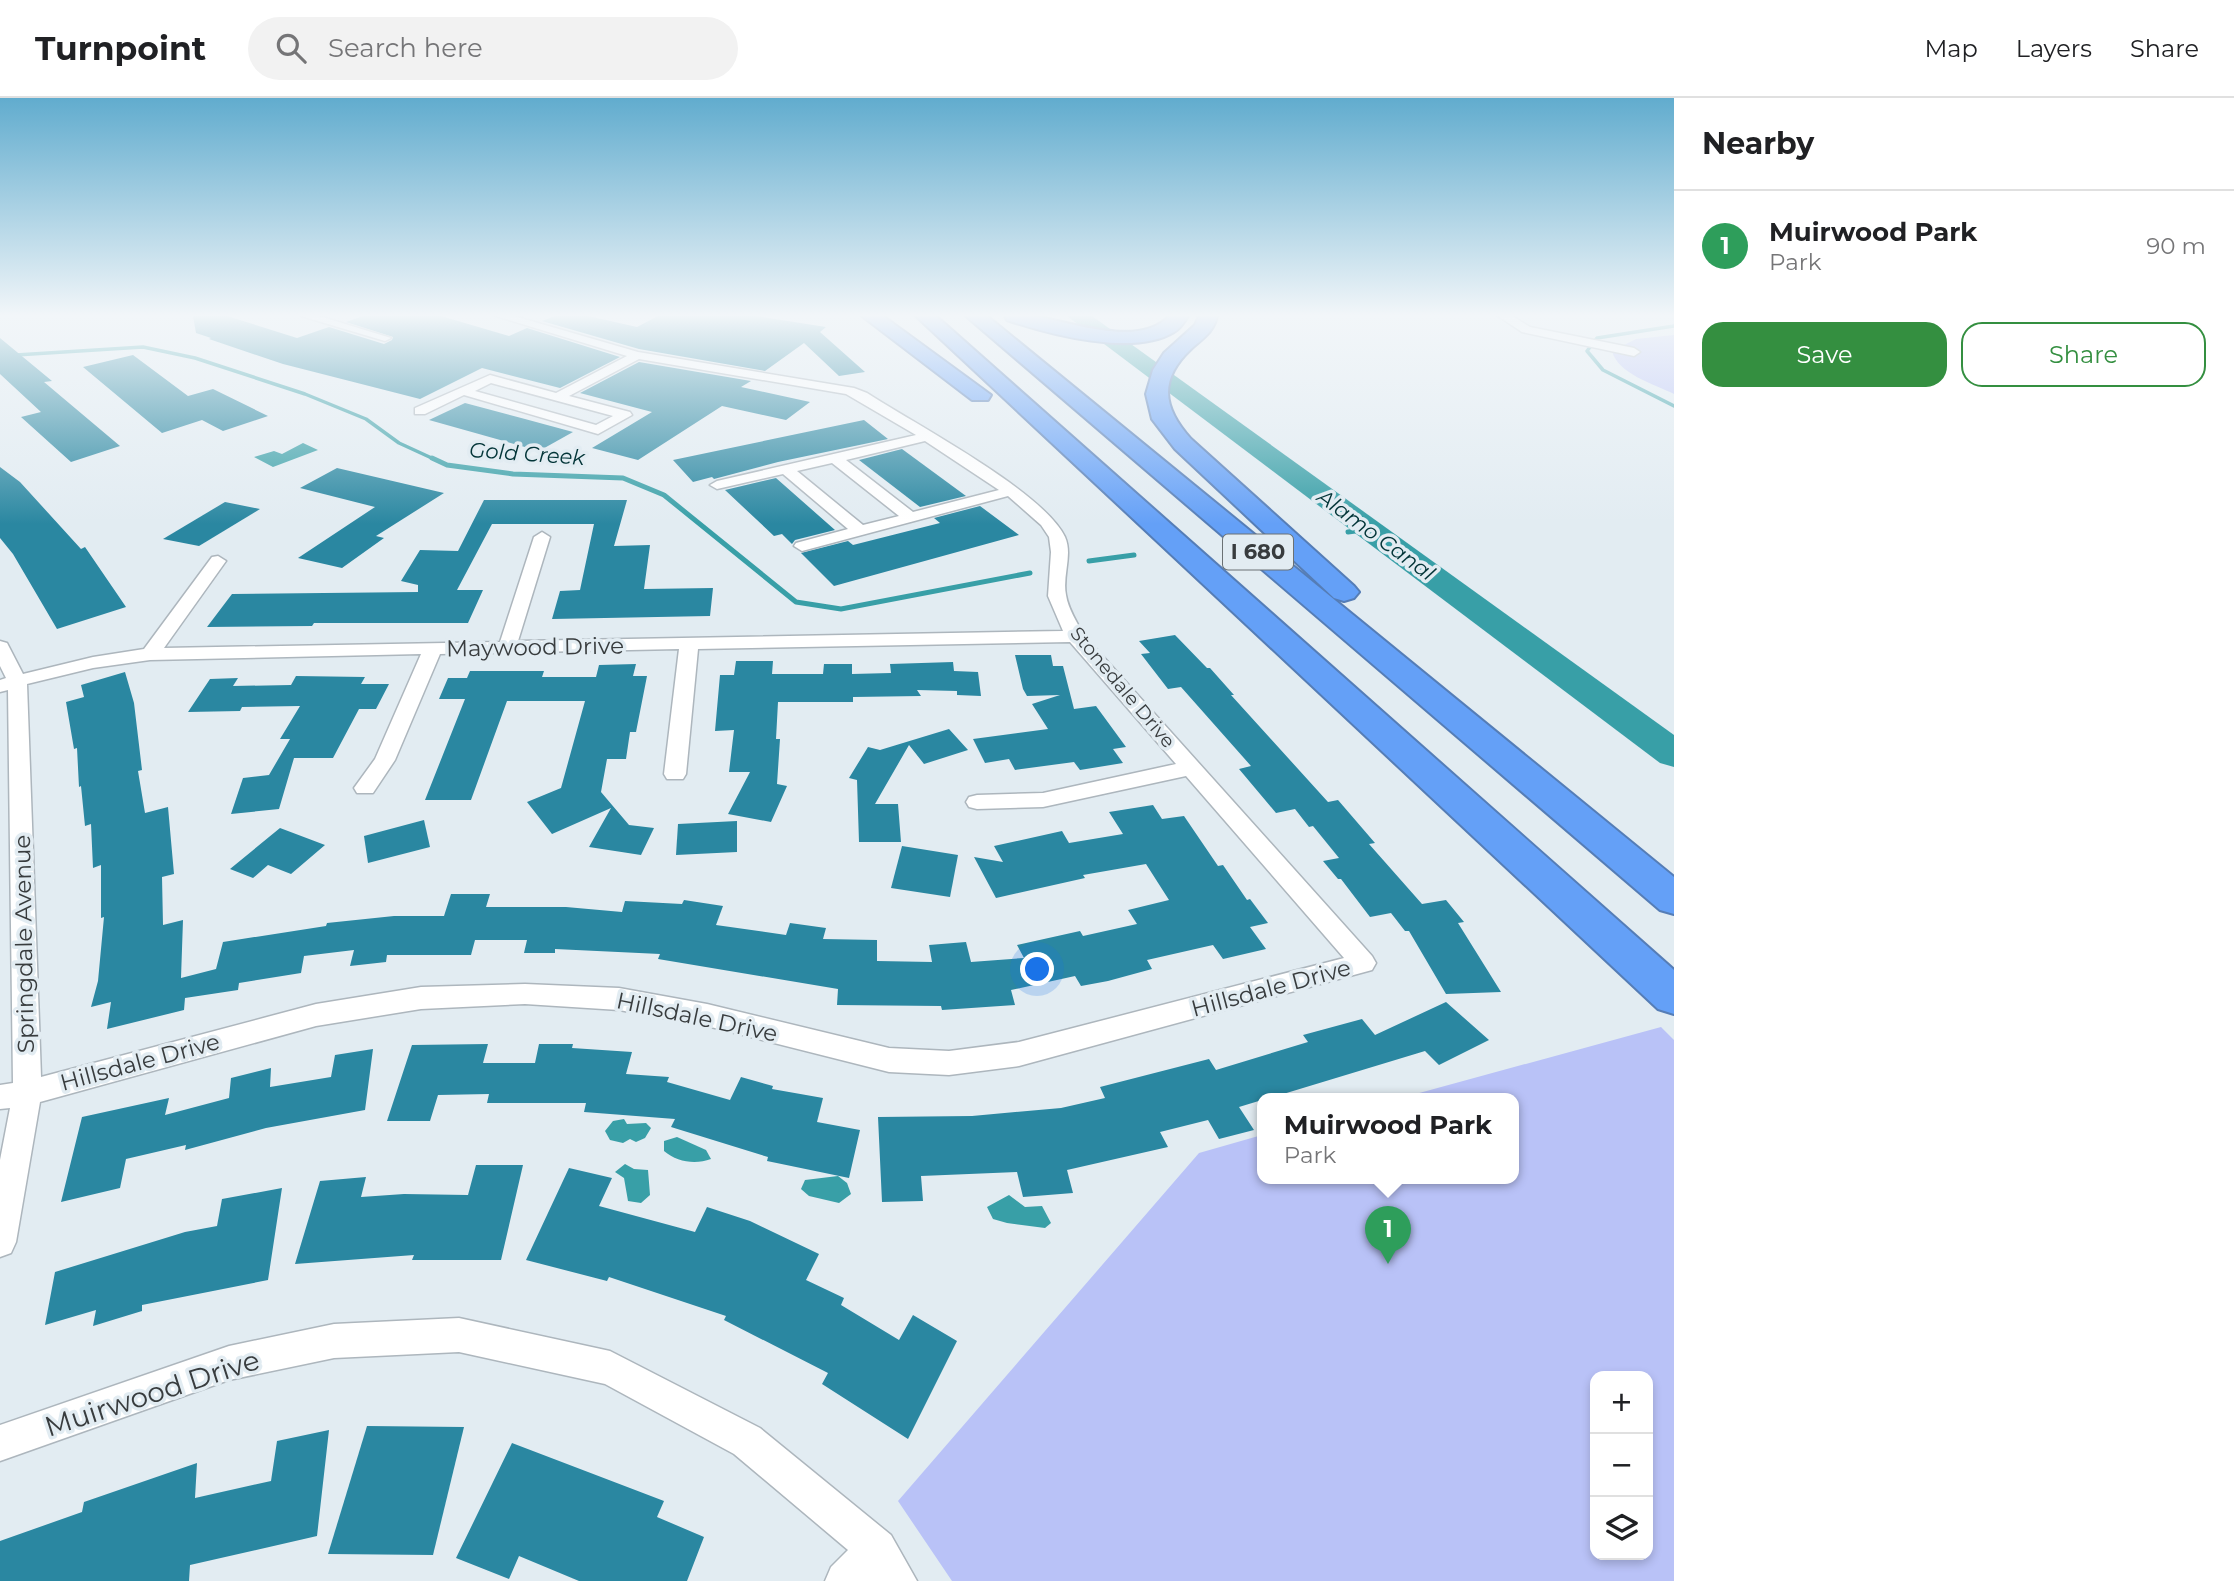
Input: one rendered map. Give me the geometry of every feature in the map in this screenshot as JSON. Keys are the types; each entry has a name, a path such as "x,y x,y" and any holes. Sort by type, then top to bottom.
{"highway":[{"path":"966,385 1022,426 1090,484 1126,499"},
{"name":"I 680","path":"1001,385 1674,996"},
{"name":"I 680","path":"1058,385 1674,899"},
{"path":"1156,385 1158,411 1167,428 1498,737 1541,788"}],"street":[{"path":"420,411 476,385"},
{"path":"463,391 597,430 625,415 513,385"},
{"path":"556,397 579,385"},
{"name":"Stonedale Drive","path":"815,385 862,396 1011,491 1045,518 1058,538 1060,553 1057,595 1074,636 1363,963"},
{"path":"717,485 925,437"},
{"path":"836,459 910,517"},
{"path":"787,470 860,531"},
{"path":"802,546 1011,491"},
{"path":"507,648 542,537"},
{"path":"150,654 218,561"},
{"name":"Maywood Drive","path":"8,683 106,659 150,654 1074,636"},
{"path":"674,774 689,644"},
{"name":"Springdale Avenue","path":"0,647 8,683 14,1095 0,1241"},
{"path":"365,788 385,760 433,649"},
{"path":"977,802 1043,800 1192,768"},
{"name":"Hillsdale Drive","path":"14,1095 316,1015 421,998 525,994 619,999 707,1015 890,1060 949,1063 1018,1054 1363,963"},
{"name":"Muirwood Drive","path":"0,1443 229,1363 334,1341 459,1335 610,1367 747,1441 887,1565"},
{"path":"845,1581 887,1565"}],"shaded area":[{"path":"1654,385 1674,385 1674,394"},
{"path":"303,443 318,450 273,467 254,457 274,451 282,454"},
{"path":"1661,1027 1674,1040 1674,1581 952,1581 898,1501 1199,1153 1257,1136 1257,1184 1519,1184 1519,1093 1419,1093"},
{"path":"624,1119 627,1124 646,1123 651,1128 645,1138 636,1142 630,1139 623,1143 610,1140 605,1131 613,1121"},
{"path":"677,1137 706,1150 711,1159 693,1162 669,1155 664,1151 664,1141"},
{"path":"625,1164 634,1169 648,1170 650,1195 641,1203 628,1201 624,1178 615,1172"},
{"path":"838,1176 847,1183 851,1194 839,1203 809,1196 801,1189 805,1180"},
{"path":"1009,1195 1025,1207 1042,1206 1051,1223 1045,1228 993,1219 987,1207"}],"building":[{"path":"12,385 48,385 120,446 71,462 21,417 41,412"},
{"path":"105,385 174,385 188,396 213,389 268,416 223,431 202,420 162,433"},
{"path":"366,385 448,385 420,399"},
{"path":"595,385 744,385 741,387 810,402 786,420 722,406 638,460 592,448 652,412 580,393"},
{"path":"465,403 573,432 539,451 429,420"},
{"path":"864,420 888,439 693,482 673,460"},
{"path":"902,449 966,496 920,507 859,460"},
{"path":"0,467 20,482 81,549 85,547 126,607 57,629 13,554 0,538"},
{"path":"337,468 444,493 376,536 384,538 342,568 298,558 375,507 300,488"},
{"path":"776,478 835,530 795,540 792,544 782,534 774,536 725,490"},
{"path":"484,500 627,500 614,546 650,545 644,589 713,588 710,616 552,619 560,591 580,590 594,524 492,524 457,590 483,590 468,623 314,623 312,626 207,627 232,594 418,592 418,585 401,581 420,550 458,551"},
{"path":"225,502 260,509 199,546 163,539"},
{"path":"980,506 1019,535 834,586 801,553 848,541 853,545 940,523 934,518"},
{"path":"1175,635 1210,668 1328,802 1338,800 1375,843 1369,844 1422,904 1446,900 1464,922 1458,923 1501,992 1446,994 1409,931 1405,931 1391,913 1370,917 1341,879 1338,879 1323,861 1339,858 1313,826 1309,827 1295,809 1276,813 1239,769 1251,766 1181,687 1168,689 1141,654 1150,653 1139,641"},
{"path":"1015,655 1051,655 1053,666 1063,666 1074,709 1096,706 1126,747 1113,749 1123,763 1080,770 1074,762 1015,770 1009,759 985,763 973,739 1048,729 1032,704 1060,695 1027,696"},
{"path":"736,661 773,661 772,674 823,674 824,664 852,664 852,674 891,673 890,664 953,662 954,671 978,672 981,696 957,695 957,691 917,690 921,696 853,697 853,702 778,702 776,739 780,739 777,784 787,786 771,822 728,814 750,772 729,772 734,730 715,731 720,675 734,675"},
{"path":"636,664 633,676 647,676 636,732 630,732 626,759 607,759 601,792 629,825 654,828 641,855 589,847 611,808 552,834 527,802 561,788 585,701 507,701 471,800 425,800 465,699 439,699 448,678 467,678 470,671 544,671 542,677 596,677 599,665"},
{"path":"125,672 134,703 142,770 138,771 145,813 168,807 174,874 162,877 163,925 183,920 181,978 216,969 223,942 326,926 327,923 394,916 444,916 451,894 490,894 486,907 566,907 622,912 625,901 682,904 684,900 723,906 716,925 786,935 790,923 826,928 823,939 877,940 877,961 932,962 929,945 966,942 971,962 1024,958 1017,945 1080,931 1083,936 1137,924 1128,910 1169,900 1146,864 1083,875 1085,878 996,898 974,857 1003,862 994,846 1062,831 1069,843 1123,834 1109,812 1153,805 1162,819 1184,816 1218,866 1223,865 1247,900 1250,899 1268,923 1250,927 1266,949 1223,959 1213,945 1147,960 1152,969 1108,981 1081,986 1075,976 1011,990 1015,1005 942,1010 941,1006 837,1005 838,989 658,959 660,954 555,949 555,953 524,953 527,940 475,940 471,955 387,955 386,962 350,966 354,950 304,956 301,973 239,983 238,990 185,998 184,1010 107,1029 111,1002 91,1007 98,981 104,917 101,918 101,865 93,868 91,824 85,826 77,748 74,749 66,702 84,697 81,685"},
{"path":"296,676 365,677 361,684 389,684 376,709 359,709 333,758 294,758 279,809 231,814 243,778 269,775 290,739 280,739 300,706 242,707 240,711 188,712 210,679 238,678 233,686 291,685"},
{"path":"949,729 968,750 924,764 909,745 875,804 898,804 901,842 859,842 857,780 849,778 868,747 880,750"},
{"path":"424,820 430,847 368,863 364,836"},
{"path":"737,821 737,852 676,855 678,824"},
{"path":"280,828 325,845 291,874 268,865 253,878 230,869"},
{"path":"902,846 958,855 950,897 891,888"},
{"path":"1446,1002 1489,1040 1439,1065 1425,1051 1286,1093 1257,1093 1257,1102 1239,1107 1254,1130 1219,1139 1208,1120 1160,1132 1168,1147 1067,1170 1073,1193 1023,1197 1017,1172 921,1176 923,1201 882,1202 878,1117 972,1116 1061,1108 1105,1098 1100,1087 1209,1059 1216,1070 1308,1042 1303,1035 1362,1019 1375,1035"},
{"path":"488,1044 483,1063 535,1063 539,1044 573,1044 572,1048 632,1052 626,1074 669,1077 667,1082 730,1100 741,1077 773,1086 772,1089 823,1098 817,1122 860,1130 849,1178 767,1161 768,1157 671,1127 675,1119 584,1112 586,1103 487,1103 489,1094 438,1095 430,1121 387,1121 412,1045"},
{"path":"373,1049 365,1110 266,1128 185,1150 186,1145 126,1159 120,1188 61,1202 82,1117 169,1098 165,1115 229,1098 231,1078 271,1068 270,1087 331,1077 335,1055"},
{"path":"476,1165 523,1165 501,1260 412,1260 414,1255 295,1264 320,1181 366,1177 361,1197 404,1194 468,1195"},
{"path":"569,1168 612,1178 599,1206 695,1232 707,1207 750,1221 819,1254 806,1280 844,1298 841,1305 899,1340 913,1315 957,1341 908,1439 822,1384 828,1373 724,1320 726,1316 609,1277 607,1281 526,1260"},
{"path":"282,1188 268,1280 142,1305 142,1311 93,1326 96,1310 45,1325 55,1272 185,1232 217,1226 222,1199"},
{"path":"367,1426 464,1427 433,1555 328,1554"},
{"path":"329,1430 317,1536 190,1565 189,1581 0,1581 0,1541 82,1512 84,1502 197,1463 195,1498 271,1481 277,1441"},
{"path":"512,1443 664,1501 657,1517 704,1537 687,1581 579,1581 519,1556 509,1579 456,1558"}],"waterway":[{"name":"Gold Creek","path":"278,385 366,419 399,443 436,460"},
{"name":"Alamo Canal","path":"1172,385 1674,754"},
{"path":"1633,385 1674,406"},
{"name":"Gold Creek","path":"432,458 447,465 513,474 623,478 664,495 796,602 841,609 1030,573"},
{"name":"Gold Creek","path":"1348,532 1370,529"},
{"name":"Gold Creek","path":"1089,561 1134,555"}],"place":[{"name":"Muirwood Park","path":"1388,1264"}]}
